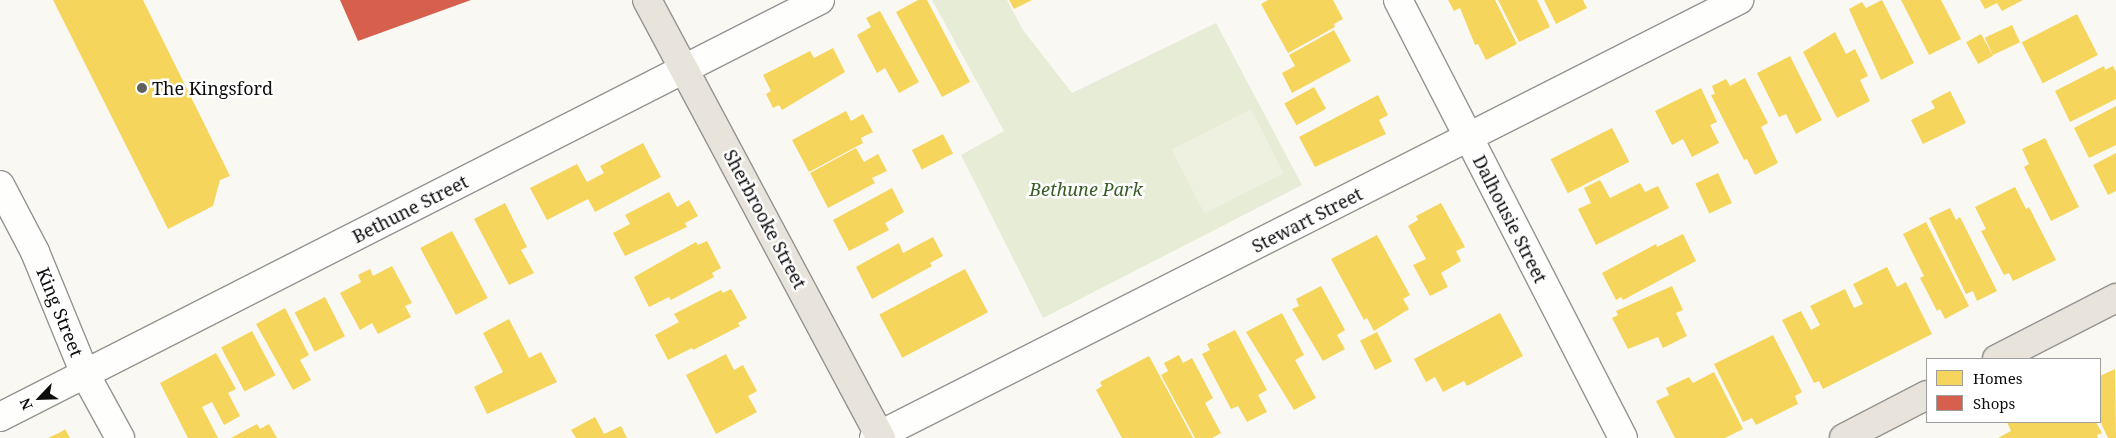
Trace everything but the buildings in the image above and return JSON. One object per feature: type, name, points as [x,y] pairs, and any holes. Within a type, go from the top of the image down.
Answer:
[{"type":"main road","name":"Sherbrooke Street","points":[[647,0],[878,437]]},
{"type":"main road","points":[[1999,358],[2116,298]]},
{"type":"main road","points":[[1844,438],[1926,396]]},
{"type":"street","name":"Bethune Street","points":[[0,417],[820,0]]},
{"type":"street","name":"Dalhousie Street","points":[[1398,0],[1623,438]]},
{"type":"street","name":"Stewart Street","points":[[878,437],[1469,139],[1739,0]]},
{"type":"street","name":"King Street","points":[[0,186],[35,252],[85,374],[120,438]]},
{"type":"green space","name":"Bethune Park","points":[[932,0],[1007,0],[1023,30],[1072,93],[1216,23],[1302,185],[1043,318],[961,155],[1004,131]]},
{"type":"green space","points":[[1251,109],[1284,173],[1204,214],[1172,149]]},
{"type":"place","name":"The Kingsford","points":[[142,88]]}]
